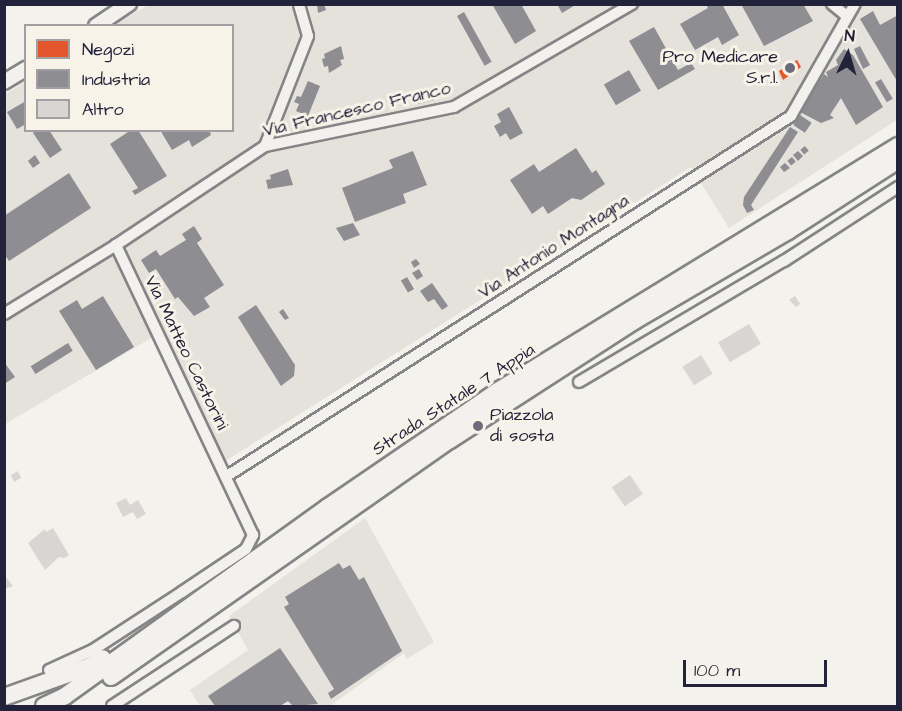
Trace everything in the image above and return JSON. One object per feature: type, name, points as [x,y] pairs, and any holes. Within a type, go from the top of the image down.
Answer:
[{"type":"highway","name":"Strada Statale 7 Appia","points":[[44,706],[65,696],[218,586],[498,391],[897,146]]},
{"type":"highway","name":"Strada Statale 7 Appia","points":[[69,706],[450,440],[634,321],[788,231],[897,160]]},
{"type":"highway","points":[[4,696],[88,667],[218,586]]},
{"type":"street","points":[[99,24],[129,4]]},
{"type":"street","points":[[265,146],[308,36],[299,4]]},
{"type":"street","name":"Via Francesco Franco","points":[[4,314],[116,245],[265,146],[454,107],[632,4]]},
{"type":"street","points":[[832,4],[847,16]]},
{"type":"street","name":"Via Antonio Montagna","points":[[227,476],[791,116],[855,4]]},
{"type":"street","points":[[4,82],[24,70]]},
{"type":"street","points":[[579,382],[784,261],[897,187]]},
{"type":"street","name":"Via Matteo Castorini","points":[[49,670],[93,650],[246,549],[253,535],[116,245]]},
{"type":"street","points":[[112,706],[234,626]]},
{"type":"shaded area","points":[[148,5],[897,5],[897,120],[729,228],[691,167],[224,462],[160,333],[5,424],[4,95],[24,83],[24,132],[234,132],[234,24],[116,24]]},
{"type":"shaded area","points":[[365,518],[434,642],[407,659],[404,653],[330,706],[200,706],[190,690],[248,650],[229,616]]},
{"type":"building: Negozi","points":[[797,60],[801,67],[783,80],[779,71]]},
{"type":"building: Industria","points":[[317,4],[324,4],[326,10],[318,13]]},
{"type":"building: Industria","points":[[492,4],[521,4],[536,31],[515,44]]},
{"type":"building: Industria","points":[[557,4],[577,4],[562,13]]},
{"type":"building: Industria","points":[[706,4],[722,4],[739,35],[722,45],[718,37],[695,50],[680,24],[708,8]]},
{"type":"building: Industria","points":[[741,4],[803,4],[813,21],[764,46]]},
{"type":"building: Industria","points":[[873,11],[880,25],[898,15],[898,83],[860,19]]},
{"type":"building: Industria","points":[[464,12],[492,62],[485,66],[457,16]]},
{"type":"building: Industria","points":[[654,27],[678,70],[691,63],[695,69],[658,90],[629,41]]},
{"type":"building: Industria","points":[[341,46],[344,59],[340,60],[342,65],[329,73],[328,66],[324,67],[322,59],[325,58],[324,54]]},
{"type":"building: Industria","points":[[860,46],[870,65],[863,69],[854,49]]},
{"type":"building: Industria","points":[[844,49],[853,55],[883,107],[856,125],[841,98],[830,115],[834,118],[821,123],[800,112],[824,74],[828,77],[826,72],[838,65],[836,60]]},
{"type":"building: Industria","points":[[629,70],[641,91],[616,105],[604,84]]},
{"type":"building: Industria","points":[[881,79],[893,99],[887,102],[875,83]]},
{"type":"building: Industria","points":[[308,81],[320,86],[308,116],[296,111],[299,104],[294,102],[297,96],[301,97]]},
{"type":"building: Industria","points":[[434,96],[435,100],[418,104],[417,99]]},
{"type":"building: Industria","points":[[24,102],[24,125],[17,129],[7,112]]},
{"type":"building: Industria","points":[[509,107],[523,133],[510,140],[506,133],[500,137],[494,126],[501,122],[497,114]]},
{"type":"building: Industria","points":[[800,115],[812,123],[805,133],[793,125]]},
{"type":"building: Industria","points":[[790,127],[798,132],[751,205],[754,210],[747,213],[743,205],[744,197]]},
{"type":"building: Industria","points":[[50,132],[62,150],[50,158],[33,133]]},
{"type":"building: Industria","points":[[128,132],[139,132],[167,176],[135,195],[132,191],[138,188],[110,144]]},
{"type":"building: Industria","points":[[161,132],[210,132],[211,135],[192,147],[189,140],[172,150]]},
{"type":"building: Industria","points":[[805,146],[809,151],[804,154],[800,150]]},
{"type":"building: Industria","points":[[576,148],[592,173],[596,170],[605,184],[581,200],[572,198],[548,214],[543,206],[532,214],[510,180],[534,164],[539,172]]},
{"type":"building: Industria","points":[[413,151],[427,185],[403,194],[406,203],[355,222],[342,188],[393,168],[389,160]]},
{"type":"building: Industria","points":[[798,151],[803,156],[798,161],[793,155]]},
{"type":"building: Industria","points":[[35,155],[40,163],[33,168],[28,161]]},
{"type":"building: Industria","points":[[792,157],[796,162],[791,165],[787,161]]},
{"type":"building: Industria","points":[[785,163],[790,168],[784,172],[780,167]]},
{"type":"building: Industria","points":[[288,169],[293,185],[268,189],[266,180],[271,179],[270,175]]},
{"type":"building: Industria","points":[[69,173],[91,208],[9,261],[4,254],[4,216]]},
{"type":"building: Industria","points":[[353,223],[360,235],[344,241],[336,228]]},
{"type":"building: Industria","points":[[194,226],[202,239],[197,243],[224,285],[204,298],[210,307],[194,316],[178,297],[175,299],[156,269],[149,273],[141,260],[156,250],[160,256],[186,240],[182,234]]},
{"type":"building: Industria","points":[[416,259],[420,264],[414,268],[411,262]]},
{"type":"building: Industria","points":[[419,269],[423,276],[417,280],[412,273]]},
{"type":"building: Industria","points":[[407,277],[414,289],[408,293],[401,280]]},
{"type":"building: Industria","points":[[432,283],[448,306],[442,310],[434,299],[428,302],[420,291]]},
{"type":"building: Industria","points":[[103,296],[134,347],[96,370],[59,311],[77,300],[82,309]]},
{"type":"building: Industria","points":[[256,305],[295,365],[294,376],[281,386],[238,317]]},
{"type":"building: Industria","points":[[283,309],[289,318],[285,320],[279,312]]},
{"type":"building: Industria","points":[[68,343],[73,351],[35,374],[31,366]]},
{"type":"building: Industria","points":[[4,362],[15,377],[4,384]]},
{"type":"building: Industria","points":[[339,563],[343,569],[350,565],[359,580],[364,577],[402,651],[331,699],[328,693],[334,689],[284,607],[289,604],[285,597]]},
{"type":"building: Industria","points":[[280,648],[318,704],[293,706],[288,701],[280,706],[215,706],[208,696]]},
{"type":"building: Altro","points":[[795,296],[800,304],[796,307],[789,300]]},
{"type":"building: Altro","points":[[749,324],[761,344],[730,362],[718,343]]},
{"type":"building: Altro","points":[[701,355],[713,374],[694,385],[682,367]]},
{"type":"building: Altro","points":[[18,471],[21,478],[14,482],[11,475]]},
{"type":"building: Altro","points":[[630,475],[643,494],[625,506],[612,487]]},
{"type":"building: Altro","points":[[126,498],[130,505],[138,500],[146,514],[137,519],[133,512],[123,517],[116,503]]},
{"type":"building: Altro","points":[[53,528],[69,555],[64,558],[59,557],[45,570],[28,543],[45,529],[46,532]]},
{"type":"building: Altro","points":[[4,575],[13,586],[4,589]]},
{"type":"place","name":"Pro Medicare S.r.l.","points":[[790,68]]},
{"type":"place","name":"Piazzola di sosta","points":[[478,426]]}]
